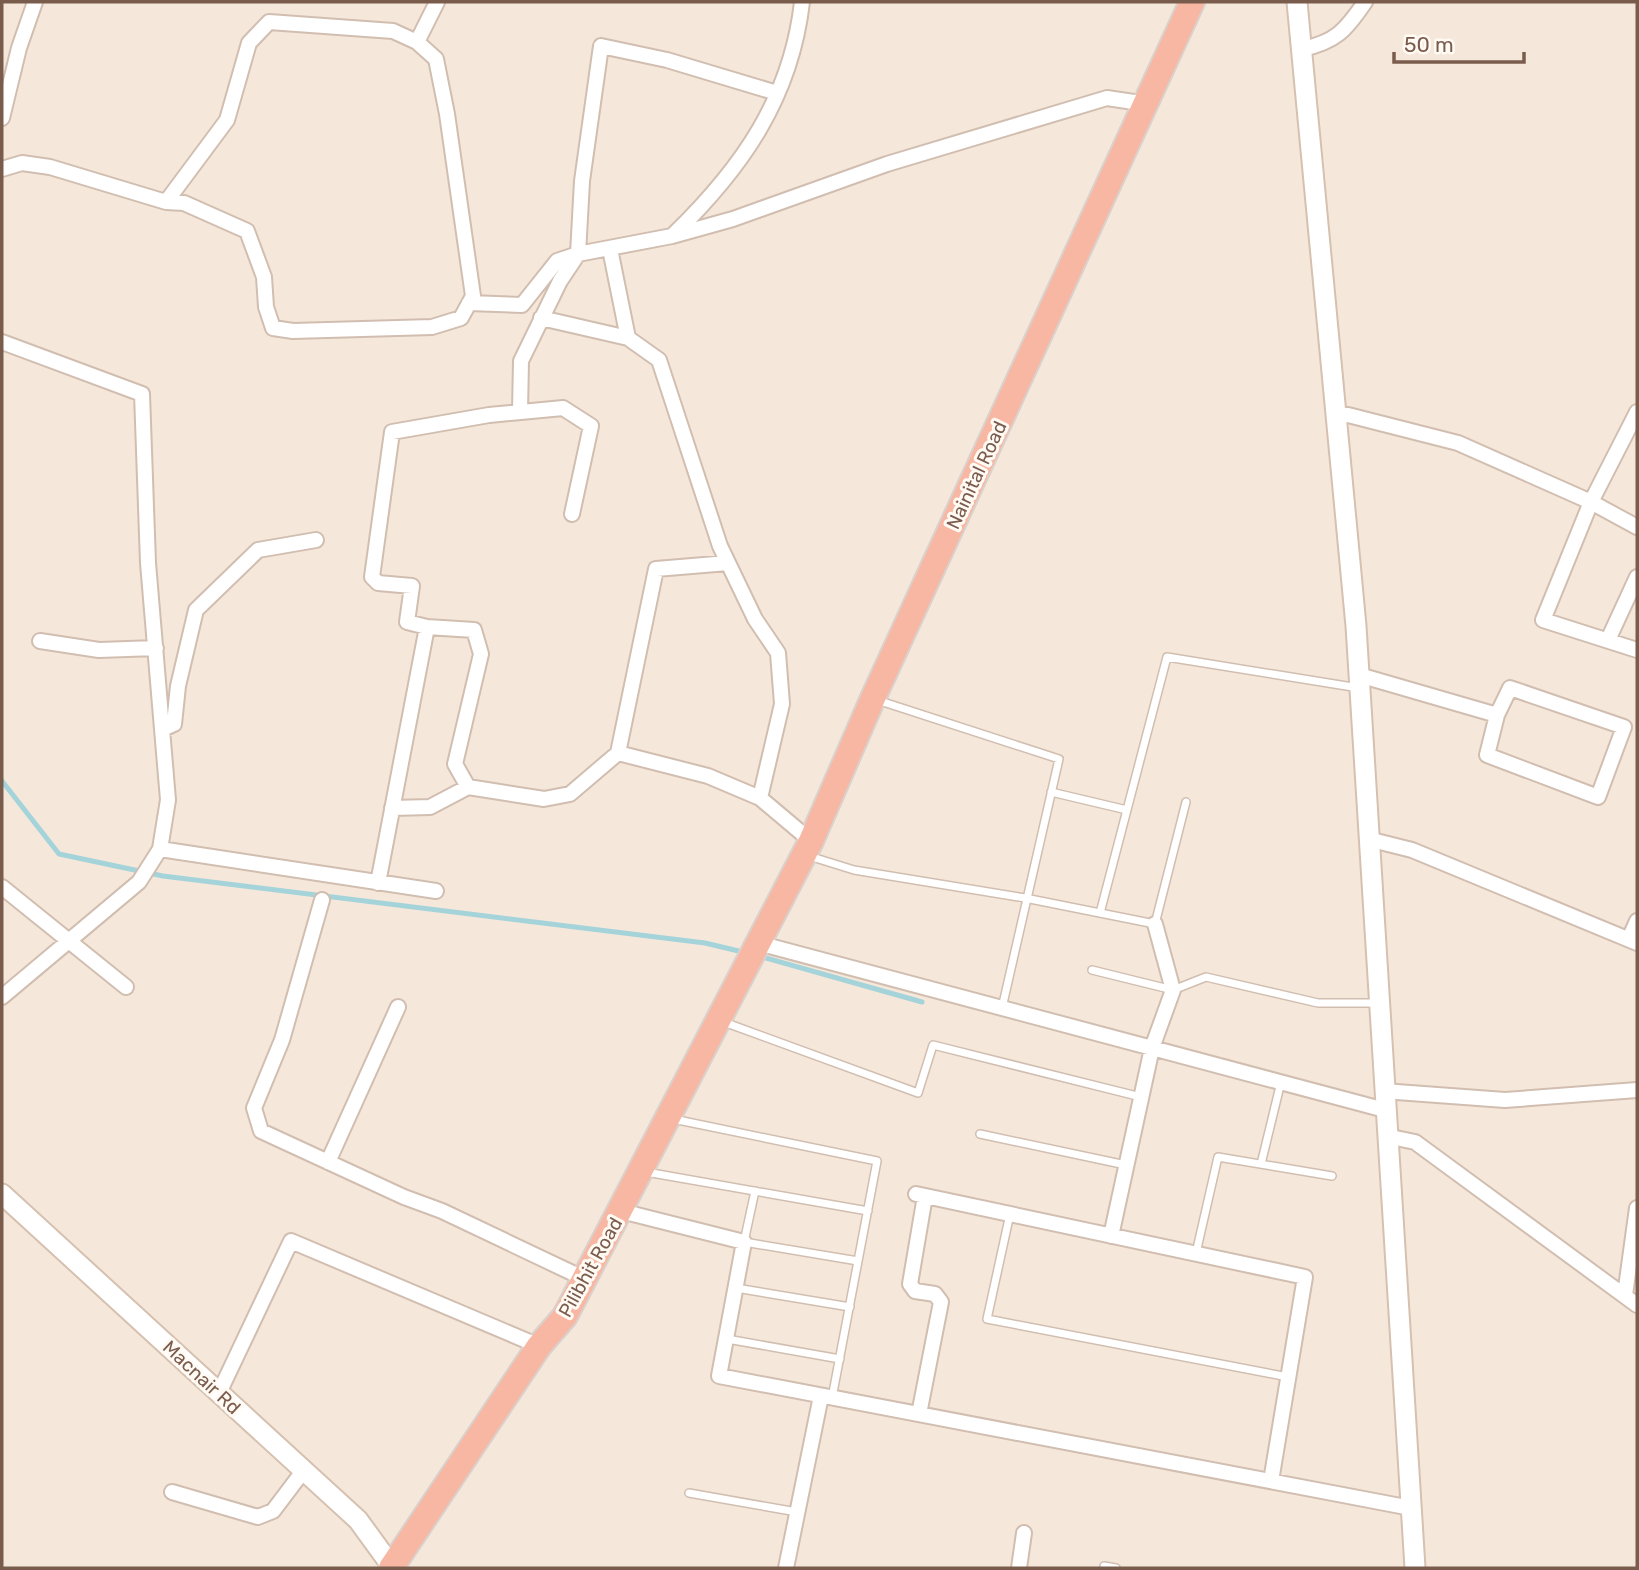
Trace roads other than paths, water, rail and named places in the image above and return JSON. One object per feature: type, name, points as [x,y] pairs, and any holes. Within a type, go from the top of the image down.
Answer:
[{"type":"highway","name":"Nainital Road","points":[[755,951],[807,848],[1192,2]]},
{"type":"highway","name":"Pilibhit Road","points":[[392,1568],[539,1346],[565,1316],[755,951]]},
{"type":"main road","points":[[1297,2],[1359,682],[1415,1568]]},
{"type":"main road","name":"Macnair Rd","points":[[2,1194],[358,1520],[392,1568]]},
{"type":"street","points":[[2,118],[19,48],[35,2]]},
{"type":"street","points":[[416,42],[437,2]]},
{"type":"street","points":[[672,236],[711,199],[745,157],[788,71],[798,34],[802,2]]},
{"type":"street","points":[[1301,48],[1324,44],[1347,28],[1365,2]]},
{"type":"street","points":[[2,169],[22,163],[50,167],[166,202],[184,203],[247,231],[264,277],[266,307],[273,328],[293,331],[432,327],[461,318],[473,296],[447,114],[436,59],[416,42],[393,31],[268,22],[249,43],[228,120],[166,202]]},
{"type":"street","points":[[520,411],[520,361],[578,254],[582,181],[601,46],[667,60],[776,93]]},
{"type":"street","points":[[469,303],[522,305],[557,261],[591,249],[610,249],[672,236],[733,219],[887,164],[1107,98],[1147,104]]},
{"type":"street","points":[[610,249],[628,338]]},
{"type":"street","points":[[541,318],[628,338],[659,360],[728,563],[755,619],[778,653],[782,704],[760,798]]},
{"type":"street","points":[[2,342],[142,394],[148,563],[168,800],[160,849],[153,864],[139,882],[2,997]]},
{"type":"street","points":[[468,787],[455,764],[481,654],[474,630],[428,627],[407,622],[412,586],[378,583],[372,577],[392,432],[520,411],[563,408],[591,426],[572,514]]},
{"type":"street","points":[[1637,412],[1591,502],[1543,620],[1637,650]]},
{"type":"street","points":[[1336,416],[1348,415],[1458,443],[1591,502],[1637,527]]},
{"type":"street","points":[[163,729],[174,724],[177,686],[196,610],[258,550],[316,540]]},
{"type":"street","points":[[392,808],[430,807],[468,787],[544,799],[570,794],[618,752],[656,569],[728,563]]},
{"type":"street","points":[[1608,640],[1637,577]]},
{"type":"street","points":[[378,883],[428,627]]},
{"type":"street","points":[[40,641],[99,650],[156,648]]},
{"type":"street","points":[[1359,682],[1497,715]]},
{"type":"street","points":[[1510,688],[1625,727],[1598,797],[1487,755],[1497,715],[1510,688]]},
{"type":"street","points":[[618,752],[708,776],[760,798],[807,848]]},
{"type":"street","points":[[1368,839],[1412,850],[1633,941],[1637,922]]},
{"type":"street","points":[[160,849],[436,891]]},
{"type":"street","points":[[2,887],[126,988]]},
{"type":"street","points":[[322,900],[282,1040],[254,1108],[261,1131],[328,1163],[442,1211],[585,1279]]},
{"type":"street","points":[[1111,1236],[1153,1048],[1173,990],[1155,924]]},
{"type":"street","points":[[755,951],[1002,1008],[1281,1082],[1384,1100],[1506,1100],[1637,1090]]},
{"type":"street","points":[[328,1163],[398,1007]]},
{"type":"street","points":[[1386,1136],[1415,1142],[1637,1305]]},
{"type":"street","points":[[919,1414],[941,1302],[935,1294],[915,1291],[910,1284],[920,1195],[1305,1277],[1271,1481]]},
{"type":"street","points":[[1625,1296],[1637,1208]]},
{"type":"street","points":[[621,1211],[744,1242],[719,1376],[1411,1508]]},
{"type":"street","points":[[219,1393],[291,1241],[365,1269],[539,1346]]},
{"type":"street","points":[[786,1568],[797,1512],[827,1397]]},
{"type":"street","points":[[172,1492],[258,1517],[273,1511],[304,1470]]},
{"type":"street","points":[[1019,1568],[1024,1533]]},
{"type":"lane","points":[[1100,913],[1167,657],[1359,682]]},
{"type":"lane","points":[[873,698],[1059,760],[1025,898],[1002,1008]]},
{"type":"lane","points":[[1051,792],[1127,810]]},
{"type":"lane","points":[[807,848],[854,870],[1025,898],[1155,924],[1186,802]]},
{"type":"lane","points":[[1093,970],[1173,990],[1206,977],[1318,1003],[1378,1003]]},
{"type":"lane","points":[[719,1020],[918,1093],[933,1045],[1141,1097]]},
{"type":"lane","points":[[1261,1164],[1281,1082]]},
{"type":"lane","points":[[669,1118],[877,1161],[839,1359],[827,1397]]},
{"type":"lane","points":[[980,1134],[1126,1165]]},
{"type":"lane","points":[[1196,1254],[1218,1157],[1332,1176]]},
{"type":"lane","points":[[642,1171],[868,1211]]},
{"type":"lane","points":[[755,1191],[744,1242],[858,1261]]},
{"type":"lane","points":[[1010,1214],[986,1319],[1288,1377]]},
{"type":"lane","points":[[736,1288],[850,1307]]},
{"type":"lane","points":[[726,1339],[839,1359]]},
{"type":"lane","points":[[689,1493],[797,1512]]},
{"type":"lane","points":[[1104,1566],[1116,1568]]},
{"type":"waterway","points":[[2,781],[59,854],[163,876],[705,943],[747,953]]},
{"type":"waterway","points":[[759,956],[922,1002]]}]
